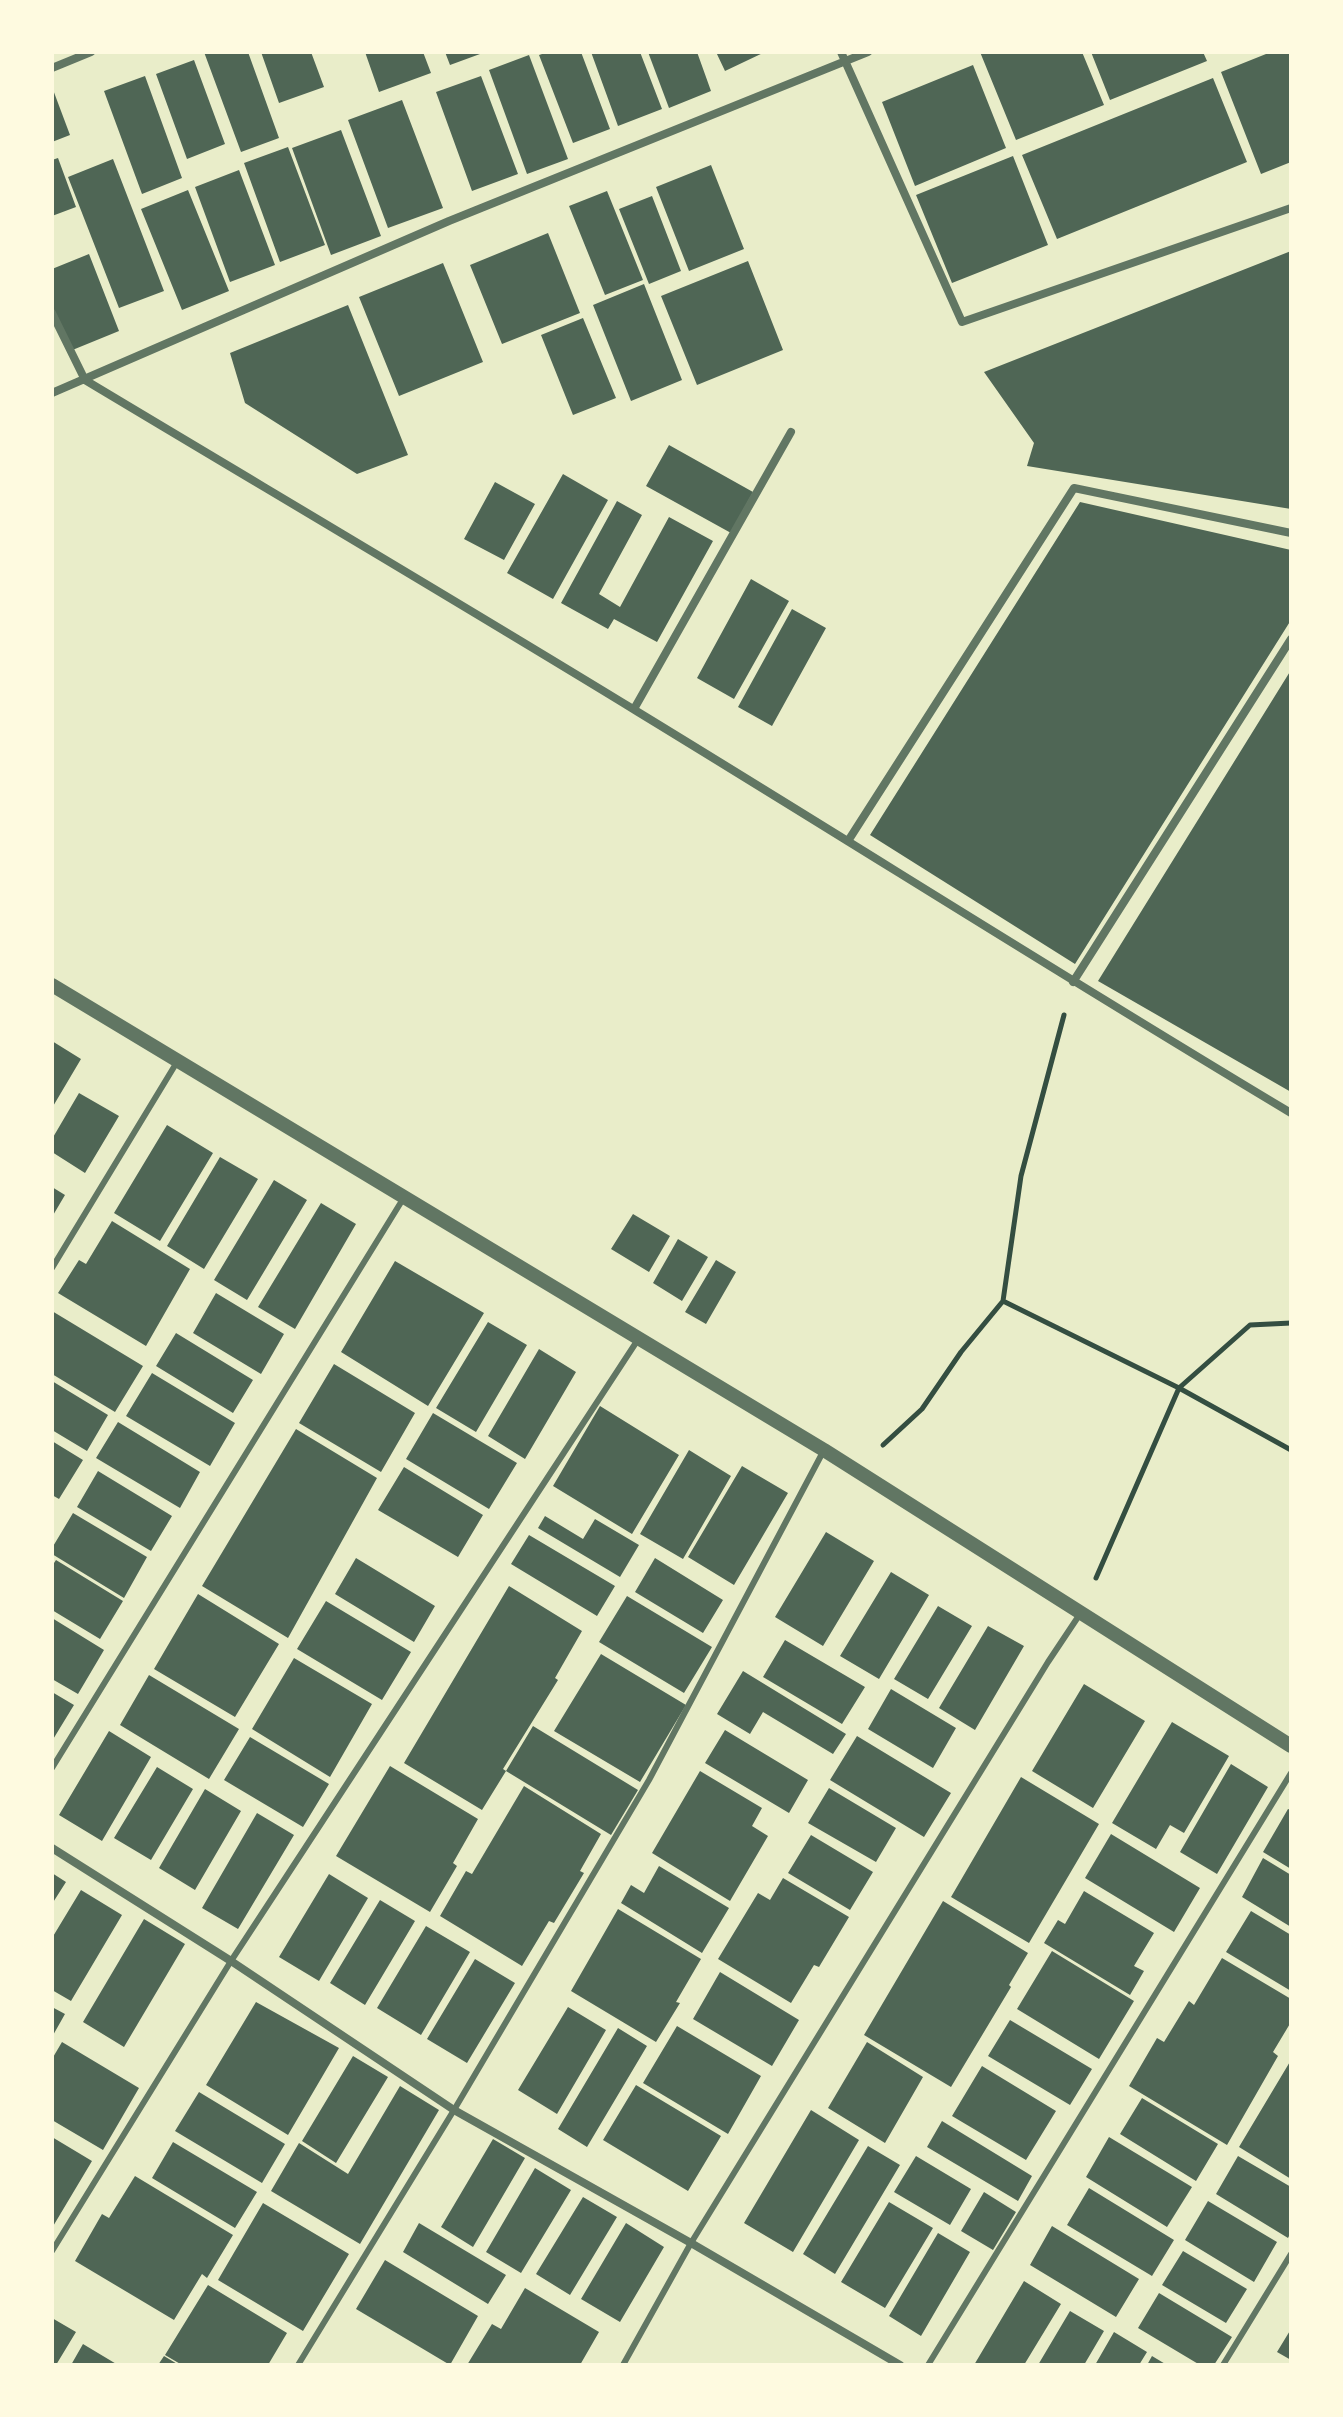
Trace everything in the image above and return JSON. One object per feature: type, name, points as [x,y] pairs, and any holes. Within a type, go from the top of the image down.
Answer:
[{"type":"street","points":[[52,68],[91,52]]},
{"type":"street","points":[[841,52],[962,322],[1291,208]]},
{"type":"street","points":[[52,393],[449,221],[868,52]]},
{"type":"street","points":[[52,313],[85,380],[634,709],[1073,982],[1291,1113]]},
{"type":"street","points":[[634,709],[791,432]]},
{"type":"street","points":[[848,841],[1074,488],[1291,533]]},
{"type":"street","points":[[1073,982],[1291,639]]},
{"type":"street","points":[[52,985],[824,1450],[1291,1746]]},
{"type":"street","points":[[52,1848],[231,1961],[454,2110],[900,2365]]},
{"type":"lane","points":[[52,1268],[177,1062]]},
{"type":"lane","points":[[52,1768],[404,1197]]},
{"type":"lane","points":[[52,2251],[231,1961],[639,1338]]},
{"type":"lane","points":[[298,2365],[454,2110],[649,1780],[824,1450]]},
{"type":"lane","points":[[623,2365],[691,2243],[1080,1614]]},
{"type":"lane","points":[[928,2365],[1291,1773]]},
{"type":"lane","points":[[1223,2365],[1291,2254]]},
{"type":"path","points":[[855,1470],[922,1409],[961,1352],[1003,1301],[1021,1176],[1073,982]]},
{"type":"path","points":[[1003,1301],[1179,1388],[1291,1450]]},
{"type":"path","points":[[1080,1614],[1179,1388],[1250,1325],[1291,1323]]},
{"type":"building","points":[[204,52],[248,52],[279,138],[241,152]]},
{"type":"building","points":[[261,52],[311,52],[324,87],[279,103]]},
{"type":"building","points":[[365,52],[423,52],[431,73],[379,92]]},
{"type":"building","points":[[445,52],[479,52],[480,54],[450,65]]},
{"type":"building","points":[[581,52],[610,129],[573,143],[539,55]]},
{"type":"building","points":[[591,52],[640,52],[662,109],[618,126]]},
{"type":"building","points":[[648,52],[697,52],[711,91],[669,108]]},
{"type":"building","points":[[716,52],[765,52],[725,71]]},
{"type":"building","points":[[980,52],[1082,52],[1104,105],[1016,140]]},
{"type":"building","points":[[1091,52],[1203,52],[1207,61],[1110,100]]},
{"type":"building","points":[[1271,52],[1291,52],[1291,162],[1261,174],[1221,72]]},
{"type":"building","points":[[529,55],[568,159],[527,174],[489,70]]},
{"type":"building","points":[[194,60],[225,144],[187,159],[156,74]]},
{"type":"building","points":[[973,65],[1006,148],[915,186],[882,102]]},
{"type":"building","points":[[145,76],[182,178],[142,194],[104,91]]},
{"type":"building","points":[[481,76],[518,174],[472,191],[436,92]]},
{"type":"building","points":[[1213,78],[1247,162],[1057,239],[1022,155]]},
{"type":"building","points":[[52,87],[70,135],[52,142]]},
{"type":"building","points":[[402,100],[443,208],[388,228],[348,120]]},
{"type":"building","points":[[341,130],[381,236],[331,255],[292,148]]},
{"type":"building","points":[[288,147],[325,245],[280,262],[244,163]]},
{"type":"building","points":[[1013,156],[1048,245],[952,283],[916,195]]},
{"type":"building","points":[[58,158],[76,207],[52,216],[52,160]]},
{"type":"building","points":[[113,159],[164,291],[119,308],[68,177]]},
{"type":"building","points":[[711,165],[744,249],[689,271],[656,187]]},
{"type":"building","points":[[239,170],[275,265],[230,282],[195,187]]},
{"type":"building","points":[[188,190],[229,291],[182,310],[141,209]]},
{"type":"building","points":[[607,191],[643,280],[605,295],[569,206]]},
{"type":"building","points":[[652,196],[681,271],[649,284],[619,209]]},
{"type":"building","points":[[548,233],[580,313],[502,344],[470,265]]},
{"type":"building","points":[[1291,251],[1291,509],[1027,466],[1034,443],[984,372]]},
{"type":"building","points":[[89,254],[119,331],[70,351],[52,305],[52,269]]},
{"type":"building","points":[[748,261],[783,350],[697,385],[661,296]]},
{"type":"building","points":[[443,263],[483,362],[399,396],[359,297]]},
{"type":"building","points":[[644,284],[682,380],[631,401],[593,305]]},
{"type":"building","points":[[348,305],[408,455],[357,474],[245,403],[230,353]]},
{"type":"building","points":[[583,318],[616,398],[573,415],[541,335]]},
{"type":"building","points":[[669,445],[753,492],[731,533],[646,486]]},
{"type":"building","points":[[563,474],[608,500],[553,599],[507,573]]},
{"type":"building","points":[[495,482],[535,504],[504,560],[464,539]]},
{"type":"building","points":[[617,501],[642,515],[599,594],[620,607],[669,517],[713,541],[657,642],[614,619],[608,629],[561,603]]},
{"type":"building","points":[[1080,502],[1291,550],[1291,620],[1075,964],[870,835]]},
{"type":"building","points":[[751,579],[789,601],[734,699],[697,678]]},
{"type":"building","points":[[792,609],[826,628],[772,726],[738,707]]},
{"type":"building","points":[[1291,670],[1291,1092],[1098,981]]},
{"type":"building","points":[[52,1041],[81,1059],[52,1108]]},
{"type":"building","points":[[79,1093],[119,1116],[85,1173],[52,1152],[52,1139]]},
{"type":"building","points":[[167,1125],[213,1153],[160,1241],[114,1213]]},
{"type":"building","points":[[220,1157],[258,1179],[204,1269],[167,1246]]},
{"type":"building","points":[[274,1180],[307,1200],[247,1300],[214,1280]]},
{"type":"building","points":[[52,1187],[65,1195],[52,1217]]},
{"type":"building","points":[[321,1203],[356,1224],[295,1329],[258,1307]]},
{"type":"building","points":[[633,1214],[670,1236],[649,1272],[611,1249]]},
{"type":"building","points":[[112,1221],[190,1269],[146,1346],[58,1293],[79,1260],[86,1264]]},
{"type":"building","points":[[678,1239],[708,1257],[682,1301],[653,1283]]},
{"type":"building","points":[[716,1260],[736,1272],[706,1324],[685,1312]]},
{"type":"building","points":[[395,1261],[484,1313],[428,1406],[341,1352]]},
{"type":"building","points":[[216,1293],[284,1334],[261,1374],[193,1333]]},
{"type":"building","points":[[52,1311],[143,1366],[115,1412],[52,1374]]},
{"type":"building","points":[[488,1322],[527,1345],[476,1432],[436,1408]]},
{"type":"building","points":[[176,1333],[253,1380],[233,1413],[156,1366]]},
{"type":"building","points":[[539,1349],[576,1372],[525,1459],[488,1436]]},
{"type":"building","points":[[334,1364],[415,1413],[381,1472],[299,1423]]},
{"type":"building","points":[[152,1373],[235,1423],[210,1466],[126,1416]]},
{"type":"building","points":[[52,1381],[108,1415],[87,1451],[52,1430]]},
{"type":"building","points":[[600,1406],[679,1455],[632,1534],[553,1486]]},
{"type":"building","points":[[433,1413],[517,1463],[489,1509],[406,1459]]},
{"type":"building","points":[[118,1422],[200,1472],[180,1508],[96,1458]]},
{"type":"building","points":[[296,1429],[377,1478],[288,1638],[202,1586]]},
{"type":"building","points":[[52,1441],[83,1460],[59,1499],[52,1495]]},
{"type":"building","points":[[689,1450],[731,1476],[683,1559],[640,1534]]},
{"type":"building","points":[[742,1466],[788,1493],[734,1585],[688,1557]]},
{"type":"building","points":[[404,1467],[483,1515],[458,1557],[378,1510]]},
{"type":"building","points":[[98,1471],[172,1516],[151,1551],[77,1507]]},
{"type":"building","points":[[73,1513],[147,1557],[124,1598],[52,1554],[52,1548]]},
{"type":"building","points":[[545,1516],[583,1539],[595,1519],[639,1545],[620,1577],[538,1528]]},
{"type":"building","points":[[826,1532],[874,1561],[823,1646],[775,1617]]},
{"type":"building","points":[[529,1535],[615,1586],[597,1616],[511,1564]]},
{"type":"building","points":[[356,1558],[435,1606],[414,1642],[335,1594]]},
{"type":"building","points":[[655,1558],[723,1600],[703,1633],[635,1592]]},
{"type":"building","points":[[56,1560],[123,1601],[100,1639],[52,1610],[52,1566]]},
{"type":"building","points":[[891,1572],[929,1595],[879,1679],[840,1656]]},
{"type":"building","points":[[509,1586],[582,1631],[555,1678],[558,1680],[503,1769],[506,1771],[482,1810],[404,1763]]},
{"type":"building","points":[[198,1594],[279,1644],[235,1717],[154,1669]]},
{"type":"building","points":[[627,1596],[712,1647],[684,1693],[599,1642]]},
{"type":"building","points":[[326,1601],[411,1652],[382,1700],[297,1649]]},
{"type":"building","points":[[938,1606],[972,1626],[928,1699],[894,1679]]},
{"type":"building","points":[[52,1618],[104,1650],[78,1694],[52,1679]]},
{"type":"building","points":[[988,1626],[1024,1646],[975,1730],[939,1708]]},
{"type":"building","points":[[785,1640],[865,1687],[842,1724],[763,1677]]},
{"type":"building","points":[[601,1654],[686,1705],[640,1782],[554,1731]]},
{"type":"building","points":[[294,1658],[372,1704],[330,1777],[252,1729]]},
{"type":"building","points":[[743,1671],[846,1734],[833,1754],[763,1712],[750,1734],[717,1714]]},
{"type":"building","points":[[149,1675],[239,1729],[209,1779],[120,1725]]},
{"type":"building","points":[[1084,1684],[1145,1721],[1093,1808],[1032,1771]]},
{"type":"building","points":[[891,1689],[956,1728],[933,1768],[868,1729]]},
{"type":"building","points":[[52,1692],[74,1705],[52,1741]]},
{"type":"building","points":[[1172,1722],[1229,1756],[1184,1833],[1170,1825],[1156,1849],[1112,1823]]},
{"type":"building","points":[[533,1726],[638,1790],[611,1835],[506,1771]]},
{"type":"building","points":[[725,1730],[808,1780],[789,1813],[705,1763]]},
{"type":"building","points":[[109,1731],[151,1757],[102,1841],[59,1815]]},
{"type":"building","points":[[857,1736],[951,1793],[924,1837],[830,1780]]},
{"type":"building","points":[[250,1737],[329,1784],[303,1827],[224,1780]]},
{"type":"building","points":[[1231,1764],[1268,1787],[1217,1874],[1180,1852]]},
{"type":"building","points":[[390,1766],[478,1819],[453,1863],[457,1866],[430,1912],[336,1856]]},
{"type":"building","points":[[157,1767],[193,1789],[151,1860],[114,1838]]},
{"type":"building","points":[[700,1771],[762,1808],[752,1826],[768,1836],[730,1901],[652,1853]]},
{"type":"building","points":[[1021,1777],[1099,1824],[1029,1943],[951,1897]]},
{"type":"building","points":[[524,1786],[601,1834],[580,1871],[584,1873],[554,1923],[549,1921],[522,1966],[440,1916],[466,1871],[472,1874]]},
{"type":"building","points":[[829,1788],[896,1828],[876,1862],[808,1823]]},
{"type":"building","points":[[205,1789],[241,1811],[195,1890],[159,1868]]},
{"type":"building","points":[[1288,1809],[1291,1810],[1291,1869],[1263,1852]]},
{"type":"building","points":[[257,1813],[294,1835],[238,1929],[202,1908]]},
{"type":"building","points":[[1111,1834],[1200,1888],[1174,1932],[1085,1878]]},
{"type":"building","points":[[811,1835],[873,1872],[850,1910],[788,1873]]},
{"type":"building","points":[[1263,1858],[1291,1875],[1291,1927],[1242,1897]]},
{"type":"building","points":[[659,1866],[729,1908],[702,1953],[621,1903],[631,1885],[644,1893]]},
{"type":"building","points":[[52,1873],[66,1882],[52,1904]]},
{"type":"building","points":[[329,1874],[368,1898],[319,1981],[279,1957]]},
{"type":"building","points":[[783,1878],[849,1917],[819,1967],[814,1965],[791,2003],[718,1959],[758,1893],[770,1900]]},
{"type":"building","points":[[81,1890],[122,1915],[71,2001],[52,1990],[52,1938]]},
{"type":"building","points":[[1084,1891],[1154,1933],[1134,1966],[1144,1971],[1130,1995],[1044,1943],[1058,1920],[1065,1924]]},
{"type":"building","points":[[380,1900],[415,1921],[365,2005],[330,1983]]},
{"type":"building","points":[[943,1901],[1028,1953],[951,2087],[864,2035]]},
{"type":"building","points":[[618,1909],[701,1959],[676,2002],[680,2003],[656,2042],[571,1991]]},
{"type":"building","points":[[1251,1911],[1291,1935],[1291,1991],[1226,1952]]},
{"type":"building","points":[[144,1919],[185,1944],[124,2047],[83,2022]]},
{"type":"building","points":[[426,1926],[470,1952],[421,2035],[377,2008]]},
{"type":"building","points":[[1052,1951],[1134,2001],[1099,2059],[1017,2009]]},
{"type":"building","points":[[1222,1958],[1291,1999],[1291,2022],[1273,2052],[1278,2056],[1227,2145],[1129,2086],[1157,2038],[1164,2042],[1189,2001],[1194,2005]]},
{"type":"building","points":[[475,1959],[515,1983],[467,2063],[427,2039]]},
{"type":"building","points":[[720,1972],[799,2020],[772,2066],[693,2019]]},
{"type":"building","points":[[256,2002],[339,2048],[288,2135],[206,2085]]},
{"type":"building","points":[[52,2007],[65,2014],[52,2037]]},
{"type":"building","points":[[568,2007],[606,2030],[557,2114],[518,2090]]},
{"type":"building","points":[[1010,2020],[1092,2069],[1070,2105],[988,2056]]},
{"type":"building","points":[[677,2026],[761,2076],[728,2134],[643,2083]]},
{"type":"building","points":[[618,2028],[647,2046],[587,2147],[558,2129]]},
{"type":"building","points":[[62,2042],[139,2088],[103,2150],[52,2120],[52,2059]]},
{"type":"building","points":[[867,2042],[923,2077],[885,2143],[828,2108]]},
{"type":"building","points":[[353,2056],[388,2077],[336,2163],[302,2141]]},
{"type":"building","points":[[1291,2060],[1291,2179],[1239,2147]]},
{"type":"building","points":[[982,2066],[1056,2111],[1026,2160],[952,2116]]},
{"type":"building","points":[[636,2085],[721,2136],[688,2191],[603,2140]]},
{"type":"building","points":[[400,2086],[439,2110],[360,2244],[271,2191],[299,2143],[348,2174]]},
{"type":"building","points":[[199,2092],[285,2144],[262,2183],[175,2131]]},
{"type":"building","points":[[1142,2098],[1218,2144],[1196,2181],[1120,2134]]},
{"type":"building","points":[[811,2110],[859,2140],[793,2252],[744,2223]]},
{"type":"building","points":[[942,2121],[1032,2176],[1018,2201],[927,2147]]},
{"type":"building","points":[[52,2137],[92,2161],[52,2228]]},
{"type":"building","points":[[1109,2137],[1192,2187],[1167,2227],[1086,2177]]},
{"type":"building","points":[[493,2139],[525,2158],[473,2247],[441,2227]]},
{"type":"building","points":[[173,2142],[257,2192],[235,2228],[152,2178]]},
{"type":"building","points":[[868,2146],[900,2165],[835,2274],[803,2254]]},
{"type":"building","points":[[916,2156],[971,2189],[950,2225],[894,2192]]},
{"type":"building","points":[[1238,2156],[1291,2187],[1291,2232],[1288,2238],[1216,2194]]},
{"type":"building","points":[[535,2168],[571,2190],[521,2273],[486,2252]]},
{"type":"building","points":[[135,2176],[233,2235],[207,2278],[202,2274],[174,2320],[75,2261],[102,2214],[109,2218]]},
{"type":"building","points":[[1089,2188],[1174,2240],[1152,2276],[1067,2225]]},
{"type":"building","points":[[984,2192],[1016,2212],[993,2250],[961,2231]]},
{"type":"building","points":[[583,2197],[617,2217],[570,2295],[536,2274]]},
{"type":"building","points":[[1208,2201],[1277,2242],[1254,2282],[1185,2240]]},
{"type":"building","points":[[889,2202],[933,2228],[885,2308],[841,2282]]},
{"type":"building","points":[[263,2203],[349,2254],[303,2331],[218,2280]]},
{"type":"building","points":[[419,2223],[506,2275],[488,2304],[403,2252]]},
{"type":"building","points":[[626,2223],[664,2247],[620,2322],[581,2299]]},
{"type":"building","points":[[1052,2226],[1139,2279],[1116,2317],[1030,2265]]},
{"type":"building","points":[[938,2233],[970,2252],[921,2336],[889,2316]]},
{"type":"building","points":[[1183,2251],[1247,2289],[1226,2323],[1162,2285]]},
{"type":"building","points":[[385,2260],[478,2316],[450,2365],[356,2309]]},
{"type":"building","points":[[1024,2281],[1061,2304],[1024,2365],[974,2365]]},
{"type":"building","points":[[208,2285],[287,2333],[268,2365],[182,2365],[165,2355]]},
{"type":"building","points":[[525,2288],[599,2332],[580,2365],[467,2365],[492,2324],[501,2329]]},
{"type":"building","points":[[1159,2293],[1232,2337],[1214,2365],[1200,2365],[1138,2328]]},
{"type":"building","points":[[1070,2311],[1104,2331],[1084,2365],[1038,2365]]},
{"type":"building","points":[[52,2318],[76,2332],[56,2365],[52,2365]]},
{"type":"building","points":[[1291,2329],[1291,2360],[1277,2352]]},
{"type":"building","points":[[1114,2332],[1147,2352],[1139,2365],[1095,2365]]},
{"type":"building","points":[[83,2344],[118,2365],[71,2365]]},
{"type":"building","points":[[164,2356],[179,2365],[158,2365]]},
{"type":"building","points":[[1152,2356],[1167,2365],[1147,2365]]}]
